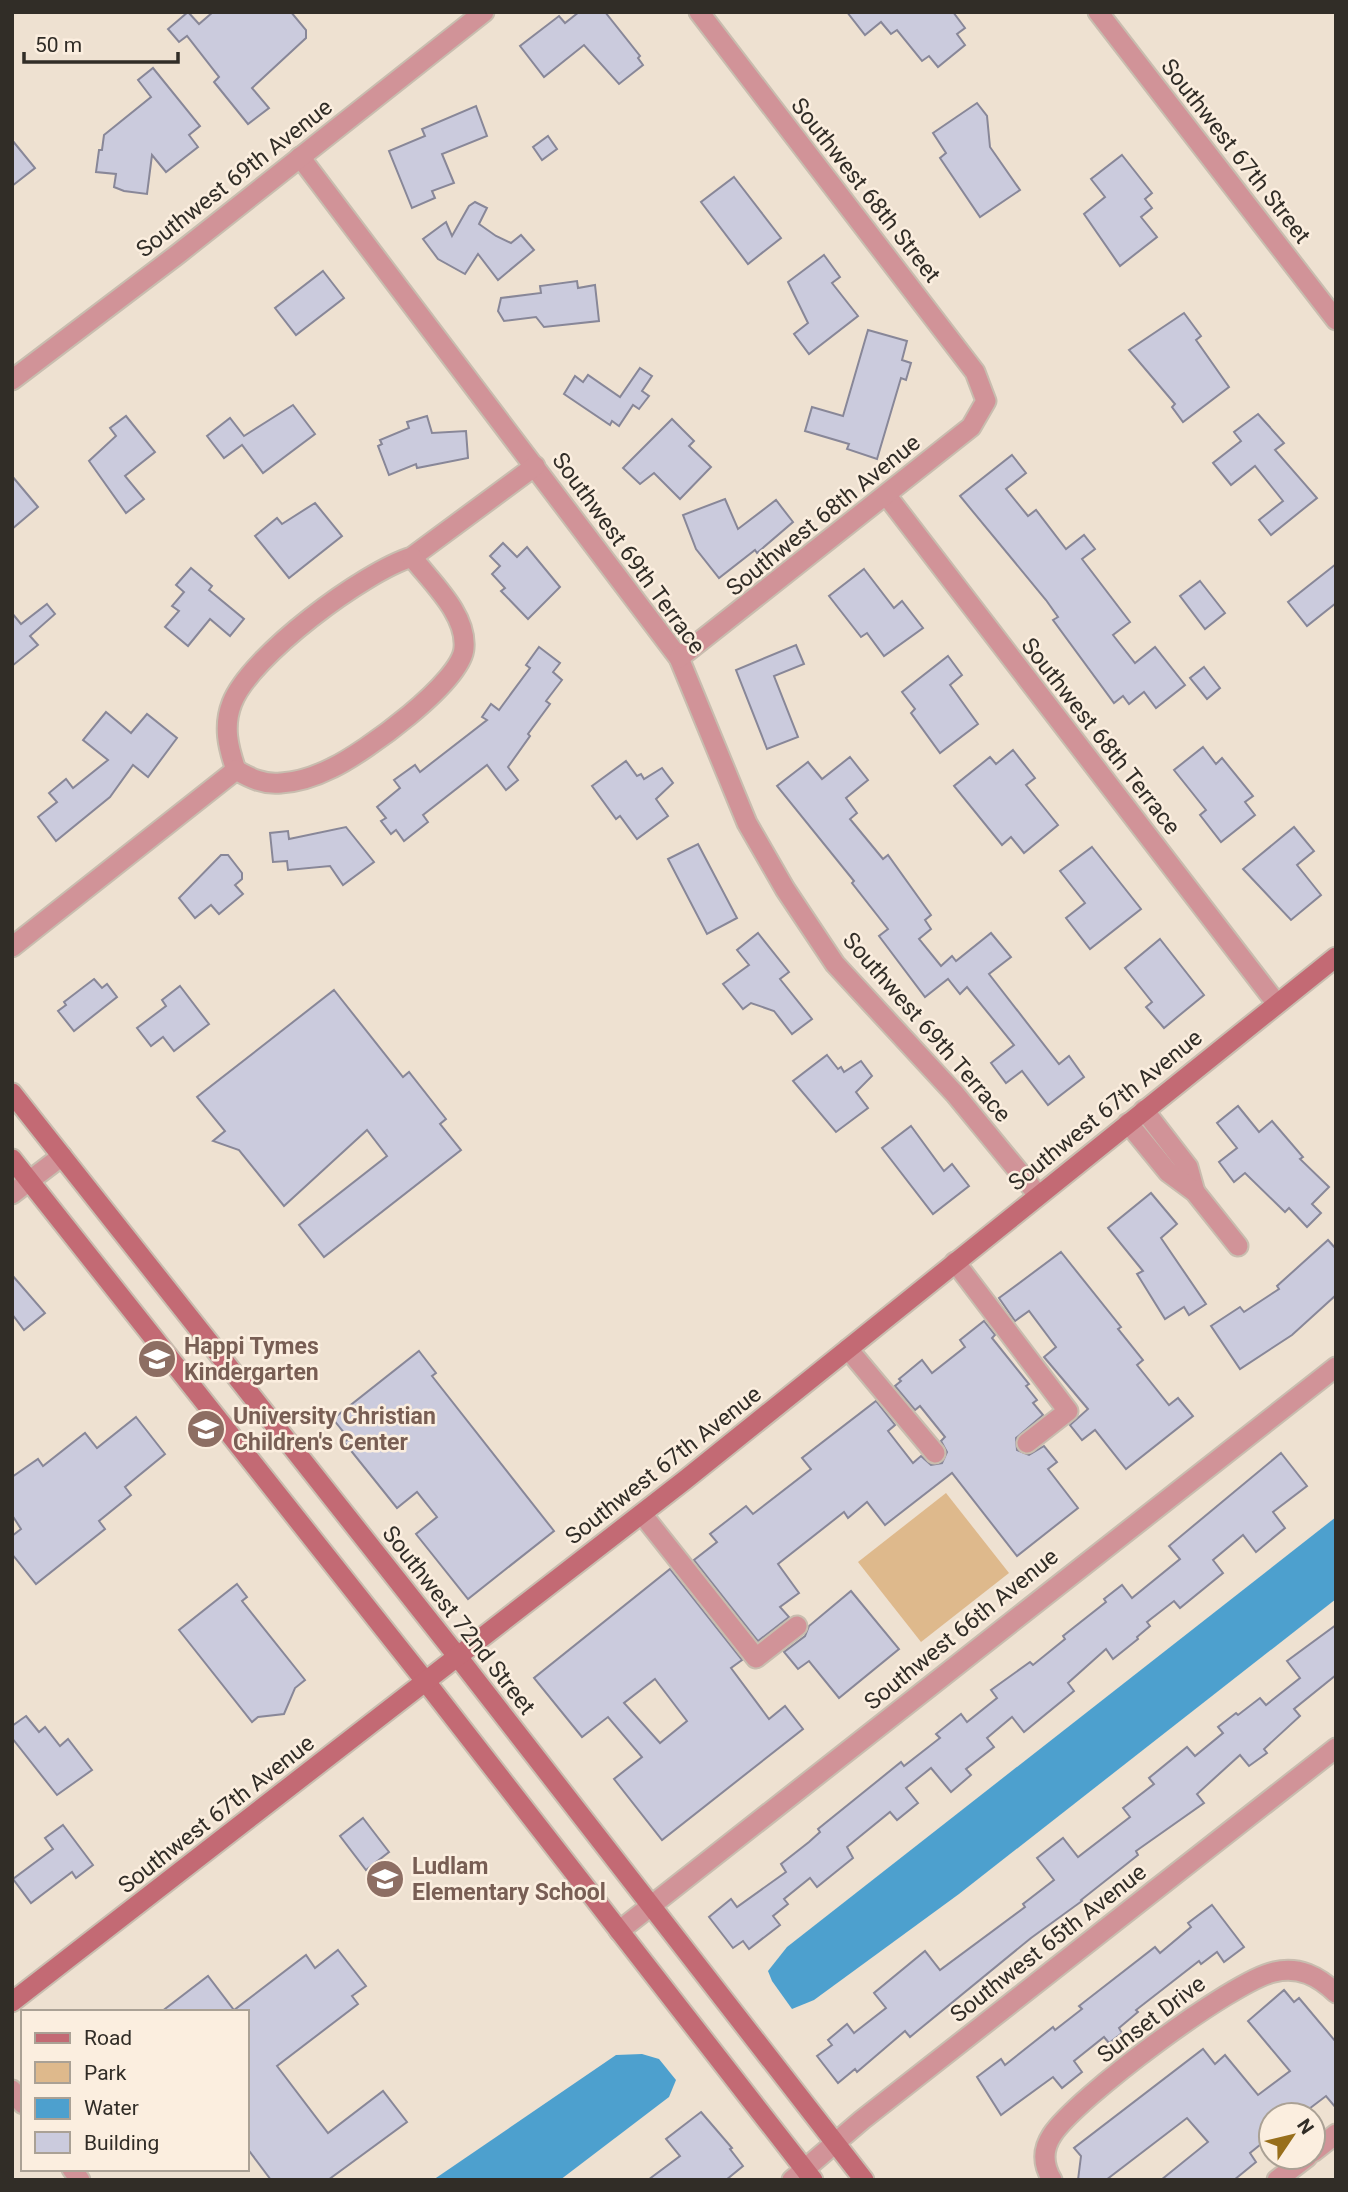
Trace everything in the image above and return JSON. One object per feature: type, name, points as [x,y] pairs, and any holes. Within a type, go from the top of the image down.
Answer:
[{"type":"main road","name":"Southwest 67th Avenue","points":[[12,2002],[642,1514],[1336,957]]},
{"type":"main road","name":"Southwest 72nd Street","points":[[12,1093],[458,1657],[650,1908],[864,2180]]},
{"type":"main road","points":[[12,1159],[426,1682],[619,1931],[803,2176]]},
{"type":"street","name":"Southwest 69th Avenue","points":[[12,380],[484,12]]},
{"type":"street","name":"Southwest 68th Street","points":[[699,12],[975,372],[986,401]]},
{"type":"street","name":"Southwest 67th Street","points":[[1098,12],[1336,320]]},
{"type":"street","name":"Southwest 69th Terrace","points":[[300,157],[679,658],[743,814],[804,918],[847,978],[955,1094],[1038,1195]]},
{"type":"street","name":"Southwest 68th Avenue","points":[[679,658],[971,427],[986,401]]},
{"type":"street","points":[[236,770],[226,737],[228,718],[240,687],[255,667],[359,582],[392,563],[412,557],[535,466]]},
{"type":"street","name":"Southwest 68th Terrace","points":[[887,496],[1277,1004]]},
{"type":"street","points":[[236,770],[270,784],[314,776],[359,753],[450,679],[464,649],[461,627],[444,598],[412,557]]},
{"type":"street","points":[[12,947],[236,770]]},
{"type":"street","points":[[1144,1110],[1184,1160],[1195,1192]]},
{"type":"street","points":[[1128,1123],[1168,1172],[1195,1192],[1238,1246]]},
{"type":"street","points":[[12,1194],[62,1156]]},
{"type":"street","points":[[955,1262],[1068,1411],[1027,1443]]},
{"type":"street","points":[[848,1349],[935,1453]]},
{"type":"street","name":"Southwest 66th Avenue","points":[[619,1931],[1173,1492],[1253,1434],[1336,1367]]},
{"type":"street","points":[[642,1514],[756,1658],[797,1626]]},
{"type":"street","name":"Southwest 65th Avenue","points":[[803,2176],[836,2143],[1336,1748]]},
{"type":"street","name":"Sunset Drive","points":[[1052,2180],[1044,2161],[1045,2151],[1052,2135],[1063,2123],[1102,2087],[1224,1994],[1258,1977],[1289,1970],[1306,1972],[1336,1993]]},
{"type":"green space","points":[[946,1493],[1009,1573],[921,1642],[858,1562]]},
{"type":"water","points":[[1336,1517],[1336,1599],[959,1894],[814,2000],[792,2009],[768,1971],[787,1947]]},
{"type":"water","points":[[642,2054],[659,2059],[676,2080],[669,2097],[560,2180],[433,2180],[616,2055]]},
{"type":"building","points":[[188,12],[199,24],[213,12],[291,12],[306,30],[306,38],[252,88],[269,108],[248,124],[214,82],[219,77],[187,36],[179,42],[168,29]]},
{"type":"building","points":[[579,12],[605,12],[640,56],[638,58],[643,65],[619,84],[584,45],[544,77],[520,46],[559,16],[565,23]]},
{"type":"building","points":[[847,12],[953,12],[965,28],[957,34],[965,45],[938,67],[929,56],[922,61],[897,30],[891,34],[881,22],[865,35]]},
{"type":"building","points":[[153,68],[200,126],[189,135],[198,147],[166,172],[152,155],[147,194],[124,191],[114,187],[116,174],[96,172],[99,150],[102,150],[104,135],[151,97],[138,80]]},
{"type":"building","points":[[977,103],[987,116],[990,147],[1020,190],[980,217],[940,158],[946,153],[933,133]]},
{"type":"building","points":[[476,106],[487,136],[442,154],[454,183],[432,191],[435,198],[412,208],[389,151],[425,136],[422,129]]},
{"type":"building","points":[[548,136],[557,149],[542,160],[533,147]]},
{"type":"building","points":[[12,140],[35,168],[12,186]]},
{"type":"building","points":[[1122,155],[1152,193],[1145,199],[1152,208],[1141,217],[1157,237],[1120,266],[1084,214],[1105,197],[1091,179]]},
{"type":"building","points":[[734,177],[781,238],[748,264],[701,202]]},
{"type":"building","points":[[475,202],[487,208],[479,224],[511,243],[521,235],[534,250],[498,280],[478,254],[465,274],[438,259],[423,239],[446,222],[452,236],[469,206]]},
{"type":"building","points":[[824,255],[840,277],[832,283],[858,316],[809,354],[794,334],[808,323],[788,282]]},
{"type":"building","points":[[323,271],[344,298],[296,335],[275,308]]},
{"type":"building","points":[[577,281],[578,288],[595,285],[599,321],[544,327],[536,317],[504,321],[498,311],[501,298],[541,293],[540,286]]},
{"type":"building","points":[[1184,313],[1201,336],[1196,340],[1229,387],[1183,422],[1172,407],[1175,404],[1129,350]]},
{"type":"building","points":[[868,330],[907,341],[902,360],[911,363],[906,380],[901,378],[877,459],[847,449],[849,444],[805,431],[812,407],[843,416]]},
{"type":"building","points":[[640,368],[652,376],[642,391],[649,396],[639,409],[633,405],[619,426],[612,421],[610,425],[564,394],[575,376],[583,382],[588,375],[620,397]]},
{"type":"building","points":[[293,405],[315,434],[263,473],[242,445],[224,458],[207,436],[230,418],[244,436]]},
{"type":"building","points":[[1258,414],[1284,443],[1275,450],[1317,498],[1271,535],[1259,520],[1283,501],[1255,466],[1231,485],[1213,463],[1241,441],[1234,432]]},
{"type":"building","points":[[126,416],[155,452],[125,476],[144,499],[126,513],[89,461],[116,436],[110,428]]},
{"type":"building","points":[[427,416],[432,433],[466,431],[468,458],[417,468],[416,464],[389,475],[378,446],[382,444],[380,440],[409,428],[407,422]]},
{"type":"building","points":[[672,419],[694,441],[689,446],[711,467],[680,499],[654,473],[640,484],[623,468]]},
{"type":"building","points":[[1012,455],[1026,473],[1006,489],[1028,516],[1036,510],[1066,549],[1084,535],[1095,549],[1082,559],[1130,622],[1113,635],[1135,663],[1155,647],[1185,685],[1156,708],[1144,692],[1129,704],[1123,696],[1114,703],[1053,620],[1058,617],[1046,600],[960,496]]},
{"type":"building","points":[[12,476],[38,507],[12,529]]},
{"type":"building","points":[[725,499],[738,529],[776,500],[793,522],[757,553],[755,550],[719,578],[696,549],[683,515]]},
{"type":"building","points":[[315,503],[342,536],[289,578],[255,536],[277,518],[282,524]]},
{"type":"building","points":[[503,543],[517,557],[527,547],[560,587],[528,619],[501,591],[505,588],[492,574],[500,566],[490,556]]},
{"type":"building","points":[[1336,564],[1336,603],[1307,626],[1288,602]]},
{"type":"building","points":[[191,568],[212,586],[209,590],[244,619],[230,636],[210,619],[188,646],[165,627],[179,611],[172,606],[184,592],[176,585]]},
{"type":"building","points":[[864,569],[894,608],[902,601],[923,628],[884,656],[867,633],[861,637],[829,596]]},
{"type":"building","points":[[1200,581],[1225,613],[1205,629],[1180,596]]},
{"type":"building","points":[[47,604],[55,614],[30,636],[38,645],[12,666],[12,613],[21,624]]},
{"type":"building","points":[[796,645],[804,664],[774,676],[798,737],[767,749],[736,670]]},
{"type":"building","points":[[539,647],[560,663],[553,672],[562,680],[546,701],[550,704],[508,767],[518,780],[506,790],[487,765],[423,815],[428,822],[404,841],[396,830],[391,834],[381,821],[386,818],[377,807],[400,788],[394,780],[415,765],[420,772],[487,720],[482,717],[491,704],[499,710],[530,668],[526,665]]},
{"type":"building","points":[[948,656],[962,675],[950,685],[978,724],[940,753],[911,713],[915,709],[902,692]]},
{"type":"building","points":[[1204,667],[1220,688],[1207,699],[1190,678]]},
{"type":"building","points":[[106,712],[131,733],[147,714],[177,738],[148,777],[133,765],[110,797],[56,841],[38,817],[57,802],[49,793],[66,779],[73,788],[108,760],[83,740]]},
{"type":"building","points":[[1203,747],[1216,764],[1222,758],[1253,796],[1245,802],[1255,815],[1221,842],[1200,815],[1206,810],[1174,770]]},
{"type":"building","points":[[1013,750],[1035,778],[1026,785],[1058,825],[1024,853],[1011,837],[1002,845],[954,786],[990,757],[996,764]]},
{"type":"building","points":[[850,757],[868,780],[846,798],[857,813],[850,819],[883,859],[888,855],[931,915],[925,920],[931,929],[919,939],[941,966],[952,956],[956,961],[991,933],[1011,957],[989,974],[1059,1064],[1069,1056],[1084,1077],[1048,1105],[1022,1071],[1006,1083],[991,1063],[1014,1045],[967,987],[960,994],[948,979],[925,997],[879,936],[888,929],[852,883],[854,881],[777,786],[808,762],[822,779]]},
{"type":"building","points":[[626,761],[637,776],[641,774],[644,779],[662,768],[673,783],[656,799],[668,816],[637,839],[620,816],[616,819],[592,786]]},
{"type":"building","points":[[346,827],[374,862],[343,885],[330,866],[288,870],[287,861],[273,862],[270,833],[288,831],[289,839]]},
{"type":"building","points":[[1294,827],[1314,851],[1297,865],[1321,895],[1291,920],[1243,869]]},
{"type":"building","points":[[698,844],[737,918],[707,934],[668,859]]},
{"type":"building","points":[[1092,847],[1141,909],[1090,949],[1066,918],[1085,903],[1060,871]]},
{"type":"building","points":[[221,855],[228,855],[242,873],[242,879],[235,885],[243,894],[219,914],[211,905],[195,918],[179,898]]},
{"type":"building","points":[[758,933],[789,972],[780,979],[812,1019],[792,1034],[774,1011],[751,1003],[743,1009],[723,984],[749,965],[737,950]]},
{"type":"building","points":[[1160,939],[1204,995],[1164,1028],[1146,1007],[1152,1002],[1125,968]]},
{"type":"building","points":[[94,979],[102,988],[107,984],[117,997],[74,1031],[58,1011],[66,1005],[64,1002]]},
{"type":"building","points":[[180,986],[209,1024],[174,1051],[163,1037],[151,1046],[137,1028],[166,1006],[162,1000]]},
{"type":"building","points":[[334,990],[403,1077],[409,1072],[446,1119],[440,1124],[461,1150],[324,1257],[299,1225],[387,1156],[367,1130],[284,1206],[239,1150],[213,1141],[225,1131],[197,1097]]},
{"type":"building","points":[[827,1055],[838,1069],[841,1067],[844,1072],[861,1061],[872,1076],[856,1092],[868,1108],[836,1132],[793,1081]]},
{"type":"building","points":[[1238,1106],[1259,1132],[1272,1121],[1303,1157],[1300,1159],[1329,1187],[1312,1204],[1321,1213],[1307,1227],[1289,1208],[1285,1212],[1245,1173],[1234,1182],[1219,1162],[1237,1148],[1217,1123]]},
{"type":"building","points":[[911,1126],[944,1171],[952,1164],[969,1186],[933,1214],[882,1148]]},
{"type":"building","points":[[1151,1193],[1177,1224],[1161,1238],[1206,1304],[1189,1315],[1184,1307],[1165,1319],[1137,1274],[1143,1271],[1108,1228]]},
{"type":"building","points":[[1328,1240],[1336,1249],[1336,1295],[1292,1335],[1240,1369],[1211,1326],[1240,1307],[1244,1312],[1279,1289],[1277,1286]]},
{"type":"building","points":[[1061,1252],[1121,1327],[1118,1329],[1143,1360],[1137,1365],[1169,1405],[1178,1398],[1193,1416],[1126,1469],[1095,1430],[1082,1440],[1070,1425],[1088,1409],[1044,1357],[1056,1347],[1029,1311],[1015,1321],[999,1298]]},
{"type":"building","points":[[12,1275],[45,1313],[24,1330],[12,1314]]},
{"type":"building","points":[[984,1321],[995,1335],[992,1338],[1029,1384],[1026,1386],[1037,1400],[1033,1403],[1043,1415],[1016,1438],[1017,1450],[1029,1455],[1044,1446],[1057,1462],[1048,1469],[1078,1508],[1017,1556],[952,1473],[885,1525],[867,1502],[848,1518],[844,1512],[778,1564],[799,1593],[780,1607],[789,1617],[758,1641],[694,1560],[717,1542],[710,1534],[746,1506],[753,1514],[811,1469],[802,1458],[876,1401],[895,1425],[888,1431],[913,1463],[921,1456],[931,1465],[942,1463],[947,1452],[941,1441],[945,1437],[920,1406],[915,1410],[895,1386],[901,1381],[899,1379],[922,1360],[932,1373],[965,1347],[960,1340]]},
{"type":"building","points":[[419,1351],[436,1373],[432,1376],[554,1531],[468,1599],[416,1534],[437,1517],[417,1492],[397,1508],[344,1442],[349,1439],[333,1419]]},
{"type":"building","points":[[136,1417],[165,1454],[125,1487],[131,1495],[99,1521],[105,1529],[36,1584],[12,1554],[12,1536],[21,1529],[12,1515],[12,1477],[38,1459],[43,1466],[85,1433],[97,1448]]},
{"type":"building","points":[[1281,1453],[1307,1486],[1273,1512],[1285,1528],[1256,1552],[1243,1535],[1213,1560],[1223,1573],[1180,1608],[1174,1601],[1147,1622],[1150,1626],[1113,1659],[1106,1649],[1068,1683],[1074,1691],[1024,1732],[1012,1717],[987,1738],[994,1747],[966,1769],[971,1775],[951,1792],[931,1768],[906,1788],[918,1803],[897,1820],[890,1812],[847,1847],[853,1858],[817,1887],[810,1878],[784,1899],[788,1904],[773,1916],[780,1925],[749,1949],[743,1941],[733,1948],[709,1917],[731,1899],[737,1907],[786,1872],[781,1864],[820,1832],[818,1829],[901,1762],[904,1766],[940,1738],[936,1734],[961,1714],[967,1722],[997,1698],[991,1690],[1030,1662],[1033,1665],[1122,1585],[1132,1598],[1180,1559],[1169,1546]]},
{"type":"building","points":[[670,1569],[742,1660],[731,1668],[769,1719],[785,1706],[803,1729],[662,1840],[614,1779],[642,1757],[608,1717],[582,1737],[534,1678]],"holes":[[[655,1679],[687,1721],[660,1743],[624,1703]]]},
{"type":"building","points":[[237,1584],[247,1597],[242,1601],[305,1680],[295,1688],[284,1714],[258,1717],[252,1722],[179,1630]]},
{"type":"building","points":[[851,1591],[899,1649],[839,1698],[809,1661],[798,1669],[784,1652],[805,1636],[809,1626]]},
{"type":"building","points":[[1336,1625],[1336,1675],[1294,1709],[1300,1716],[1264,1749],[1267,1753],[1249,1766],[1240,1755],[1197,1794],[1204,1803],[1136,1851],[1138,1855],[910,2037],[905,2031],[857,2072],[855,2069],[838,2083],[817,2056],[832,2045],[828,2040],[847,2024],[854,2033],[886,2008],[874,1993],[925,1951],[940,1970],[1025,1907],[1023,1904],[1054,1880],[1037,1858],[1063,1838],[1078,1857],[1130,1817],[1123,1808],[1154,1784],[1149,1778],[1187,1747],[1195,1756],[1223,1733],[1218,1727],[1236,1713],[1238,1715],[1260,1698],[1266,1705],[1300,1678],[1287,1661]]},
{"type":"building","points":[[26,1716],[39,1732],[45,1727],[60,1746],[68,1739],[92,1770],[57,1795],[12,1738],[12,1726]]},
{"type":"building","points":[[363,1818],[389,1852],[366,1870],[340,1836]]},
{"type":"building","points":[[63,1825],[93,1865],[76,1878],[72,1872],[31,1903],[13,1879],[53,1849],[45,1838]]},
{"type":"building","points":[[1212,1905],[1244,1947],[1224,1962],[1217,1952],[1201,1964],[1199,1961],[1136,2010],[1138,2012],[1119,2028],[1122,2033],[1109,2043],[1104,2037],[1074,2061],[1082,2072],[1062,2088],[1053,2077],[1001,2115],[977,2077],[1001,2059],[1005,2065],[1053,2027],[1055,2030],[1082,2009],[1079,2006],[1155,1947],[1160,1953],[1191,1927],[1188,1923]]},
{"type":"building","points":[[338,1950],[366,1986],[352,1996],[358,2004],[277,2066],[328,2133],[383,2091],[407,2122],[328,2180],[271,2180],[248,2149],[248,2010],[234,2010],[306,1955],[315,1968]]},
{"type":"building","points":[[208,1976],[234,2010],[164,2010]]},
{"type":"building","points":[[1284,1990],[1294,2002],[1299,1998],[1336,2042],[1336,2108],[1326,2096],[1319,2101],[1257,2101],[1257,2147],[1250,2153],[1256,2162],[1234,2180],[1161,2180],[1208,2142],[1187,2118],[1106,2180],[1078,2180],[1081,2156],[1074,2148],[1203,2049],[1215,2064],[1225,2055],[1258,2095],[1290,2071],[1248,2021]]},
{"type":"building","points":[[701,2112],[732,2148],[730,2149],[743,2166],[726,2180],[648,2180],[680,2156],[666,2139]]},
{"type":"place","name":"Happi Tymes Kindergarten","points":[[157,1359]]},
{"type":"place","name":"University Christian Children's Center","points":[[206,1429]]},
{"type":"place","name":"Ludlam Elementary School","points":[[385,1879]]}]
